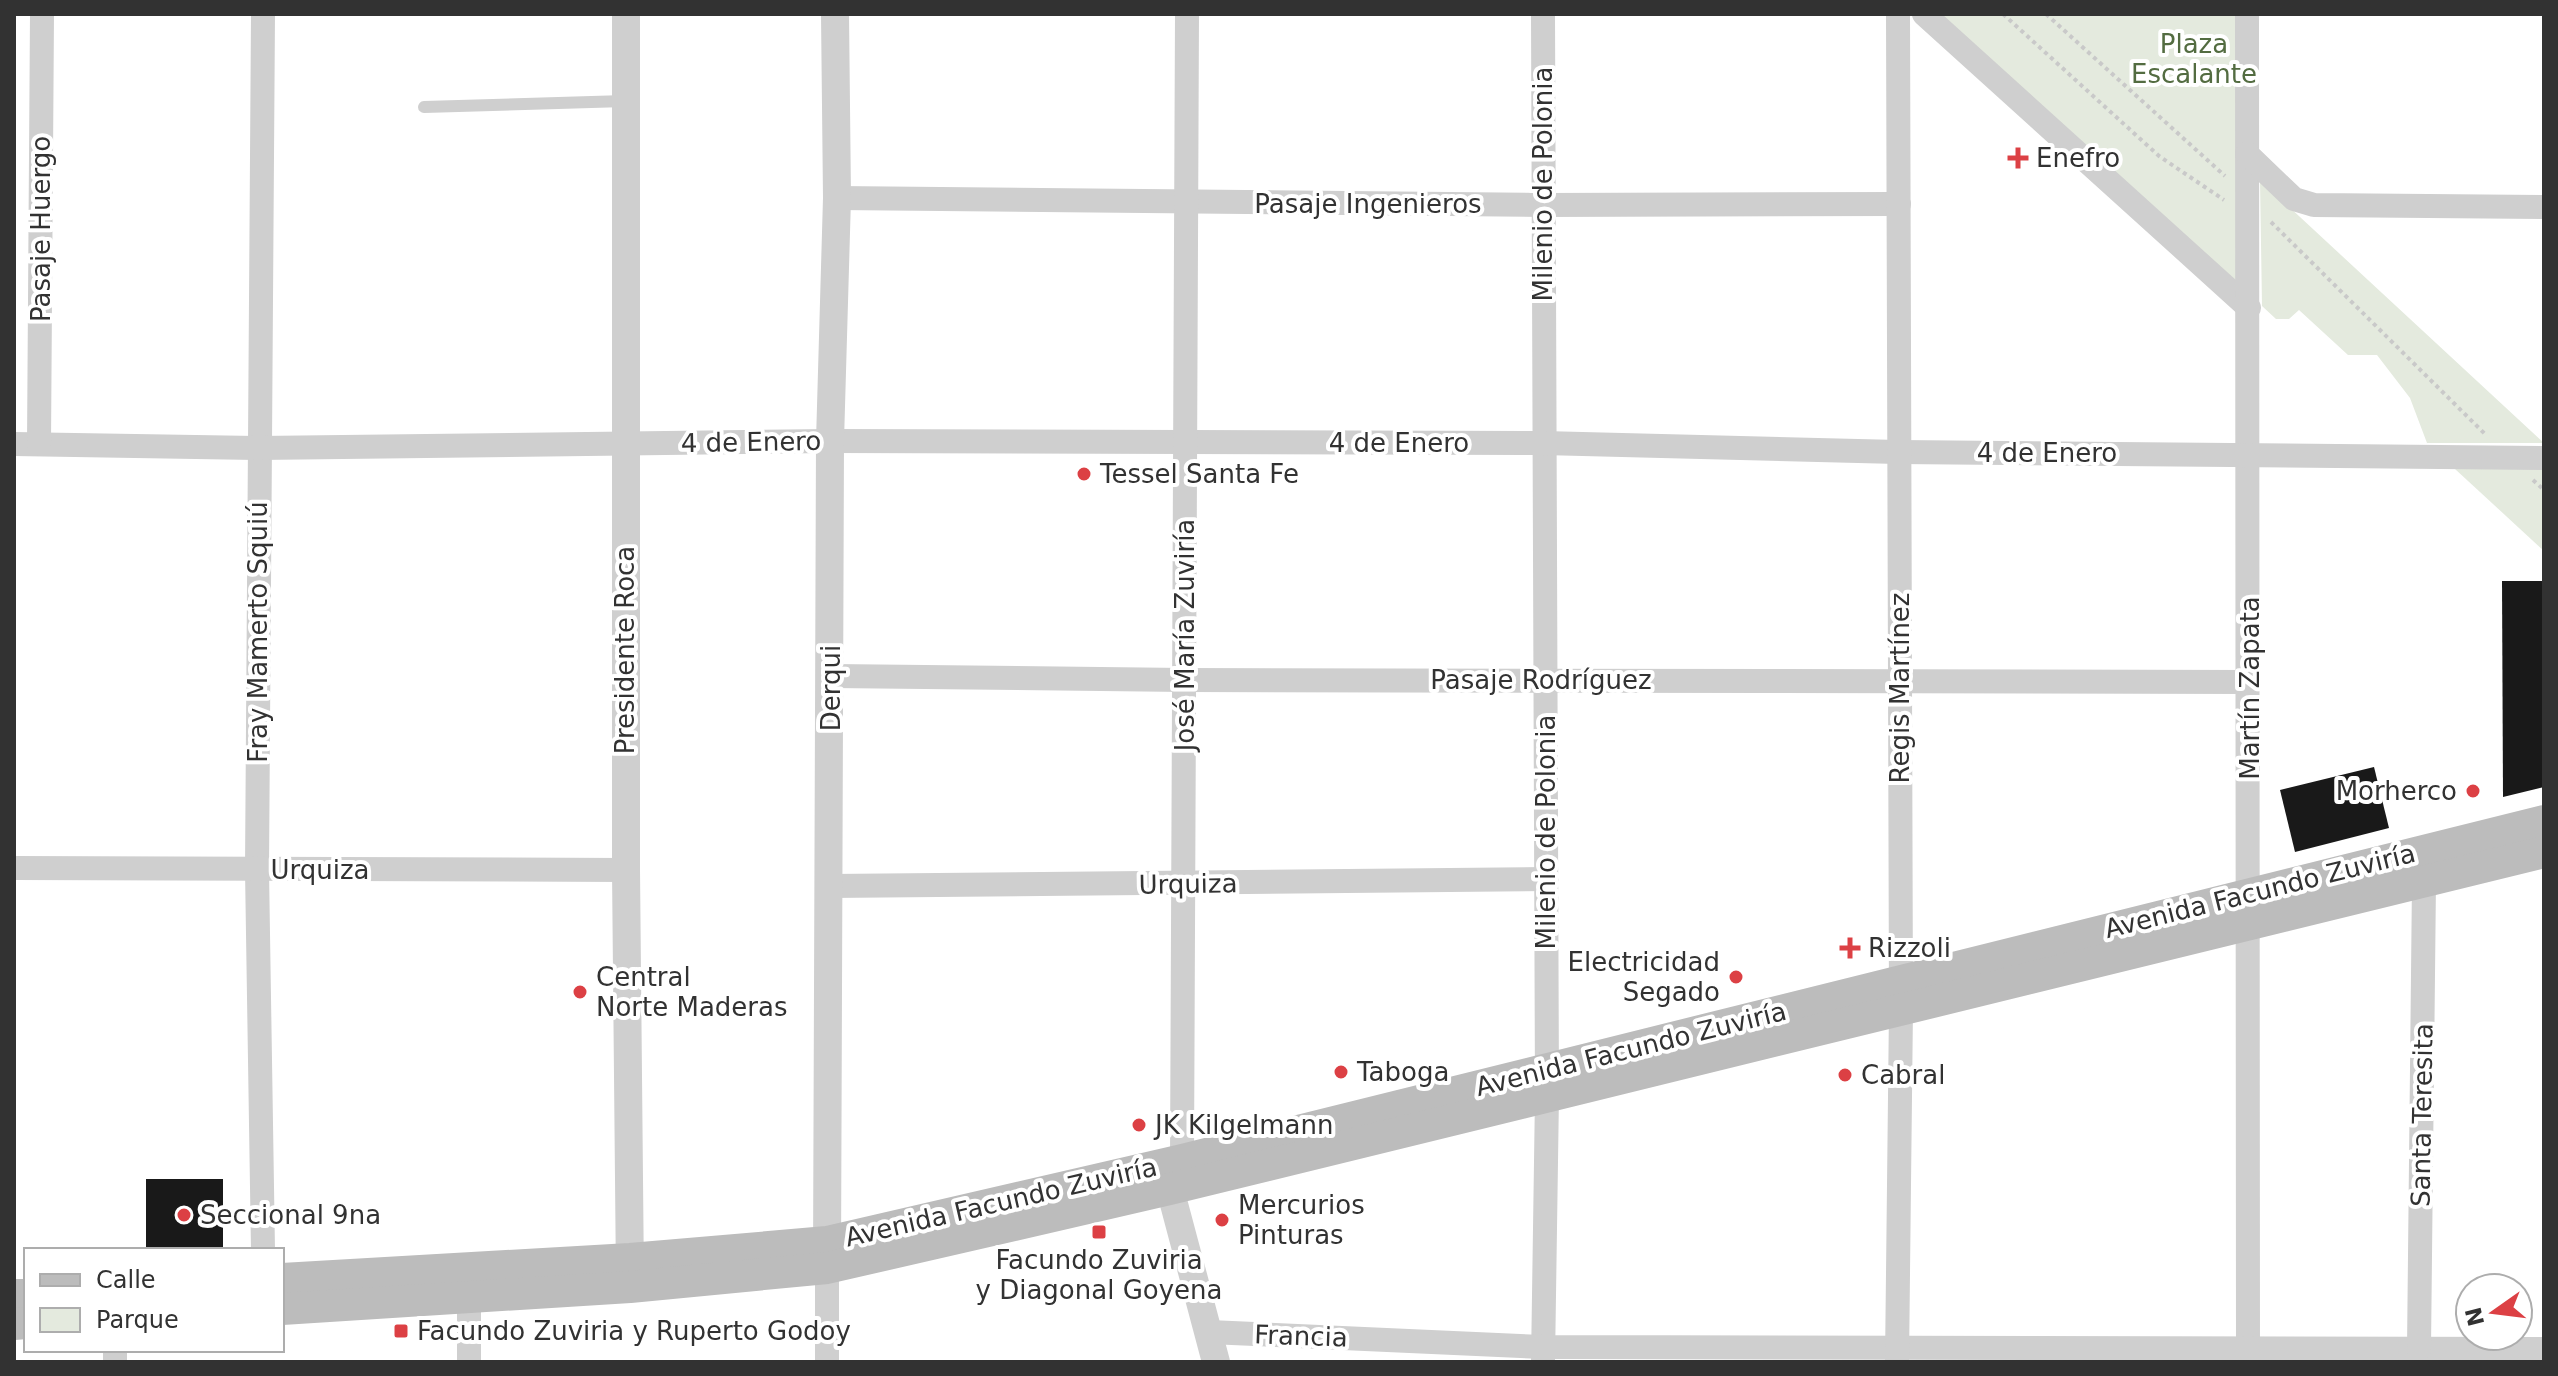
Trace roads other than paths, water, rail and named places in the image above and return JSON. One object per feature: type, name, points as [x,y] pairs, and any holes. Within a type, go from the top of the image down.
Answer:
[{"type":"main road","name":"Avenida Facundo Zuviría","points":[[1900,996],[2249,893],[2544,821]]},
{"type":"main road","name":"Avenida Facundo Zuviría","points":[[284,1309],[469,1298],[630,1273],[827,1255],[1176,1175],[1900,996],[2249,925],[2544,852]]},
{"type":"main road","name":"Avenida Facundo Zuviría","points":[[284,1279],[630,1273]]},
{"type":"street","name":"Pasaje Huergo","points":[[39,444],[42,14]]},
{"type":"street","name":"Fray Mamerto Squiú","points":[[263,14],[257,870],[263,1248]]},
{"type":"street","name":"Presidente Roca","points":[[626,14],[624,444],[630,1273]]},
{"type":"street","name":"Derqui","points":[[827,1362],[832,676],[830,441],[837,198],[835,14]]},
{"type":"street","name":"José María Zuviría","points":[[1176,1175],[1185,680],[1187,14]]},
{"type":"street","name":"Milenio de Polonia","points":[[1543,14],[1547,879],[1543,1354]]},
{"type":"street","name":"Regis Martínez","points":[[1897,1354],[1900,996],[1898,14]]},
{"type":"street","points":[[1924,14],[2249,308]]},
{"type":"street","name":"Martín Zapata","points":[[2247,14],[2237,159],[2249,308],[2248,1356]]},
{"type":"street","points":[[2237,159],[2294,199],[2314,205],[2544,207]]},
{"type":"street","name":"Pasaje Ingenieros","points":[[837,198],[1186,203],[1899,204]]},
{"type":"street","name":"4 de Enero","points":[[14,444],[259,448],[830,441],[1543,443],[1898,452],[2544,458]]},
{"type":"street","name":"Pasaje Rodríguez","points":[[832,676],[1185,680],[2251,682]]},
{"type":"street","name":"Urquiza","points":[[14,868],[626,870]]},
{"type":"street","name":"Urquiza","points":[[830,886],[1183,885],[1547,879]]},
{"type":"street","name":"Santa Teresita","points":[[2419,1349],[2424,881]]},
{"type":"street","points":[[1176,1175],[1216,1362]]},
{"type":"street","points":[[469,1298],[469,1362]]},
{"type":"street","name":"Francia","points":[[1209,1332],[1543,1354],[2248,1356],[2419,1349],[2544,1349]]},
{"type":"lane","points":[[424,107],[625,101]]},
{"type":"place","name":"Enefro","points":[[2018,158]]},
{"type":"place","name":"Tessel Santa Fe","points":[[1084,474]]},
{"type":"place","name":"Morherco","points":[[2473,791]]},
{"type":"place","name":"Rizzoli","points":[[1850,948]]},
{"type":"place","name":"Electricidad Segado","points":[[1736,977]]},
{"type":"place","name":"Central Norte Maderas","points":[[580,992]]},
{"type":"place","name":"Taboga","points":[[1341,1072]]},
{"type":"place","name":"Cabral","points":[[1845,1075]]},
{"type":"place","name":"JK Kilgelmann","points":[[1139,1125]]},
{"type":"place","name":"Seccional 9na","points":[[184,1215]]},
{"type":"place","name":"Mercurios Pinturas","points":[[1222,1220]]},
{"type":"place","name":"Facundo Zuviria y Diagonal Goyena","points":[[1099,1232]]},
{"type":"place","name":"Facundo Zuviria y Ruperto Godoy","points":[[401,1331]]},
{"type":"park label","name":"Plaza Escalante","points":[[2194,59]]}]
